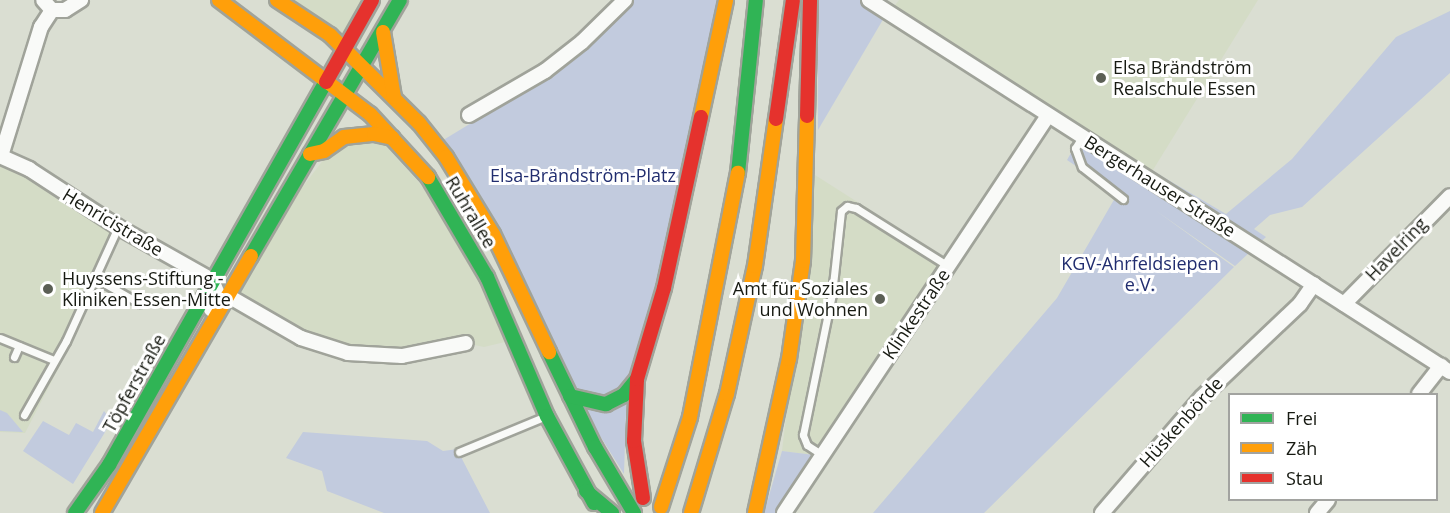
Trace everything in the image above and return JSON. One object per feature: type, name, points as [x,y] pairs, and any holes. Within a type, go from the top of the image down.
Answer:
[{"type":"main road","name":"Ruhrallee","points":[[219,0],[343,93],[393,138],[435,185],[470,243],[547,416],[600,513]]},
{"type":"main road","name":"Ruhrallee","points":[[277,0],[344,48],[394,97],[419,123],[472,197],[570,396],[634,513]]},
{"type":"main road","name":"Töpferstraße","points":[[75,513],[109,465],[372,0]]},
{"type":"main road","points":[[102,513],[193,362],[343,93],[383,32],[400,0]]},
{"type":"main road","points":[[646,513],[634,441],[637,379],[664,288],[726,0]]},
{"type":"main road","points":[[661,507],[690,417],[721,279],[735,202],[756,0]]},
{"type":"main road","points":[[691,513],[727,394],[755,266],[793,0]]},
{"type":"main road","points":[[755,513],[789,359],[803,261],[810,0]]},
{"type":"main road","points":[[383,32],[394,97]]},
{"type":"main road","points":[[310,154],[324,152],[344,137],[374,134],[393,138]]},
{"type":"main road","points":[[570,396],[606,404],[624,395],[637,379]]},
{"type":"main road","points":[[586,491],[594,513]]},
{"type":"main road","points":[[586,491],[612,513]]},
{"type":"street","points":[[0,157],[48,5],[65,10],[81,0]]},
{"type":"street","points":[[470,115],[545,70],[582,42],[625,0]]},
{"type":"street","name":"Bergerhauser Straße","points":[[869,0],[1446,369]]},
{"type":"street","name":"Klinkestraße","points":[[784,513],[825,456],[1048,116]]},
{"type":"street","name":"Henricistraße","points":[[0,157],[28,169],[118,227],[212,280]]},
{"type":"street","name":"Havelring","points":[[1344,304],[1450,196]]},
{"type":"street","points":[[193,362],[204,323],[217,298],[212,280]]},
{"type":"street","name":"Hüskenbörde","points":[[1102,513],[1202,397],[1300,304],[1314,284]]},
{"type":"street","points":[[230,297],[301,338],[348,352],[402,356],[466,343]]},
{"type":"street","points":[[1420,393],[1446,369]]},
{"type":"street","points":[[1317,513],[1327,501]]},
{"type":"lane","points":[[1082,137],[1075,148],[1082,167],[1123,199]]},
{"type":"lane","points":[[825,456],[807,445],[803,435],[832,294],[841,211],[847,206],[856,208],[948,266]]},
{"type":"lane","points":[[24,415],[95,278],[118,227]]},
{"type":"lane","points":[[95,278],[139,303]]},
{"type":"lane","points":[[0,338],[54,360]]},
{"type":"lane","points":[[14,357],[19,346]]},
{"type":"lane","points":[[459,452],[547,416]]},
{"type":"shaded area","points":[[278,0],[370,0],[344,47]]},
{"type":"shaded area","name":"Elsa Brändström Realschule Essen","points":[[899,0],[1258,0],[1148,178],[892,9]]},
{"type":"shaded area","points":[[346,142],[384,144],[431,196],[474,272],[505,342],[484,347],[465,343],[429,352],[324,346],[231,297],[264,238],[327,155]]},
{"type":"shaded area","name":"Huyssens-Stiftung - Kliniken Essen-Mitte","points":[[0,157],[122,231],[74,338],[25,433],[0,432]]},
{"type":"shaded area","points":[[815,175],[950,261],[822,456],[782,451]]},
{"type":"green space","name":"Elsa-Brändström-Platz","points":[[632,0],[724,0],[659,300],[627,380],[624,474],[568,385],[440,142],[567,65]]},
{"type":"green space","points":[[818,0],[872,0],[888,11],[818,130]]},
{"type":"green space","name":"KGV-Ahrfeldsiepen e.V.","points":[[1450,11],[1450,73],[1302,207],[1270,215],[1254,229],[1266,237],[1235,266],[1155,210],[1234,267],[984,513],[873,513],[1057,298],[1115,198],[1113,191],[1067,160],[1080,137],[1148,179],[1153,171],[1226,214],[1292,159],[1396,37]]},
{"type":"green space","points":[[0,410],[7,413],[23,432],[0,431]]},
{"type":"green space","points":[[104,411],[108,416],[115,416],[73,484],[23,451],[43,421],[69,435],[76,423],[93,432]]},
{"type":"green space","points":[[519,425],[521,431],[461,457],[490,513],[384,513],[327,491],[322,471],[286,458],[303,432],[427,441],[443,451],[458,449]]},
{"type":"green space","points":[[782,451],[822,456],[782,513],[764,513]]},
{"type":"traffic: fast","points":[[251,256],[400,0]]},
{"type":"traffic: fast","points":[[738,173],[756,0]]},
{"type":"traffic: fast","points":[[75,513],[109,465],[326,82]]},
{"type":"traffic: fast","points":[[428,177],[487,277],[547,416],[594,503]]},
{"type":"traffic: fast","points":[[549,352],[595,447],[634,513]]},
{"type":"traffic: fast","points":[[570,396],[606,404],[624,395],[637,379]]},
{"type":"traffic: fast","points":[[586,491],[612,513]]},
{"type":"traffic: slow","points":[[219,0],[370,114],[428,177]]},
{"type":"traffic: slow","points":[[277,0],[330,35],[419,123],[446,157],[493,234],[549,352]]},
{"type":"traffic: slow","points":[[701,117],[726,0]]},
{"type":"traffic: slow","points":[[383,32],[394,97]]},
{"type":"traffic: slow","points":[[755,513],[789,359],[803,261],[807,116]]},
{"type":"traffic: slow","points":[[691,513],[727,394],[755,266],[776,119]]},
{"type":"traffic: slow","points":[[310,154],[324,151],[344,137],[374,134],[393,138]]},
{"type":"traffic: slow","points":[[661,507],[690,417],[738,173]]},
{"type":"traffic: slow","points":[[102,513],[251,256]]},
{"type":"traffic: jam","points":[[326,82],[372,0]]},
{"type":"traffic: jam","points":[[776,119],[793,0]]},
{"type":"traffic: jam","points":[[807,116],[810,0]]},
{"type":"traffic: jam","points":[[643,498],[634,441],[637,379],[664,288],[701,117]]},
{"type":"place","name":"Elsa Brändström Realschule Essen","points":[[1101,78]]},
{"type":"place","name":"Huyssens-Stiftung - Kliniken Essen-Mitte","points":[[48,289]]},
{"type":"place","name":"Amt für Soziales und Wohnen","points":[[880,299]]}]
